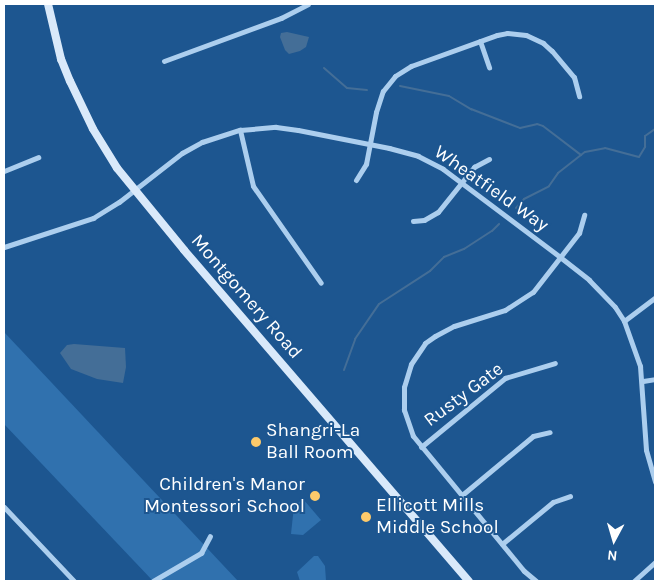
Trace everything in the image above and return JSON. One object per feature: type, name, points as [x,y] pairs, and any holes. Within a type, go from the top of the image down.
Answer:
[{"type":"main road","name":"Montgomery Road","points":[[48,4],[61,59],[81,106],[104,148],[184,250],[469,581]]},
{"type":"street","points":[[164,61],[281,18],[308,4]]},
{"type":"street","points":[[356,180],[366,164],[379,100],[388,83],[411,66],[507,33],[535,38],[552,51],[574,77],[579,96]]},
{"type":"street","points":[[480,41],[489,67]]},
{"type":"street","name":"Wheatfield Way","points":[[4,247],[82,223],[107,210],[189,149],[214,137],[240,130],[285,128],[370,144],[418,156],[443,169],[560,257],[602,292],[624,321],[636,352],[643,381],[644,436],[655,482]]},
{"type":"street","points":[[240,130],[253,186],[321,283]]},
{"type":"street","points":[[4,172],[38,157]]},
{"type":"street","points":[[413,221],[424,220],[438,212],[478,163],[489,159]]},
{"type":"street","points":[[536,581],[524,571],[421,447],[409,428],[403,398],[406,375],[425,343],[445,330],[505,310],[517,304],[540,285],[579,233],[584,215]]},
{"type":"street","points":[[624,321],[655,298]]},
{"type":"street","name":"Rusty Gate","points":[[421,447],[505,378],[555,362]]},
{"type":"street","points":[[643,381],[655,379]]},
{"type":"street","points":[[462,495],[533,436],[550,432]]},
{"type":"street","points":[[502,544],[553,502],[570,496]]},
{"type":"street","points":[[4,507],[74,581]]},
{"type":"street","points":[[153,581],[201,553],[210,536]]},
{"type":"street","points":[[634,581],[655,562]]},
{"type":"shaded area","points":[[287,32],[309,37],[306,47],[289,54],[285,50],[280,37],[281,33]]},
{"type":"shaded area","points":[[4,332],[238,581],[153,581],[4,424]]},
{"type":"shaded area","points":[[67,345],[125,348],[126,367],[123,383],[97,379],[71,369],[60,353]]},
{"type":"shaded area","points":[[303,499],[321,520],[303,535],[291,534],[294,506]]},
{"type":"shaded area","points":[[314,556],[318,556],[325,566],[326,581],[300,581],[297,572]]},
{"type":"waterway","points":[[324,68],[347,88],[367,90]]},
{"type":"waterway","points":[[400,86],[449,96],[471,109],[520,128],[537,124],[543,126],[581,155]]},
{"type":"waterway","points":[[516,208],[524,199],[549,186],[558,173],[585,152],[605,148],[639,157],[645,147],[645,136],[655,129]]},
{"type":"waterway","points":[[344,370],[355,339],[379,304],[430,271],[444,257],[464,249],[492,231],[499,224]]},
{"type":"place","name":"Shangri-La Ball Room","points":[[256,442]]},
{"type":"place","name":"Children's Manor Montessori School","points":[[315,496]]},
{"type":"place","name":"Ellicott Mills Middle School","points":[[366,517]]}]
